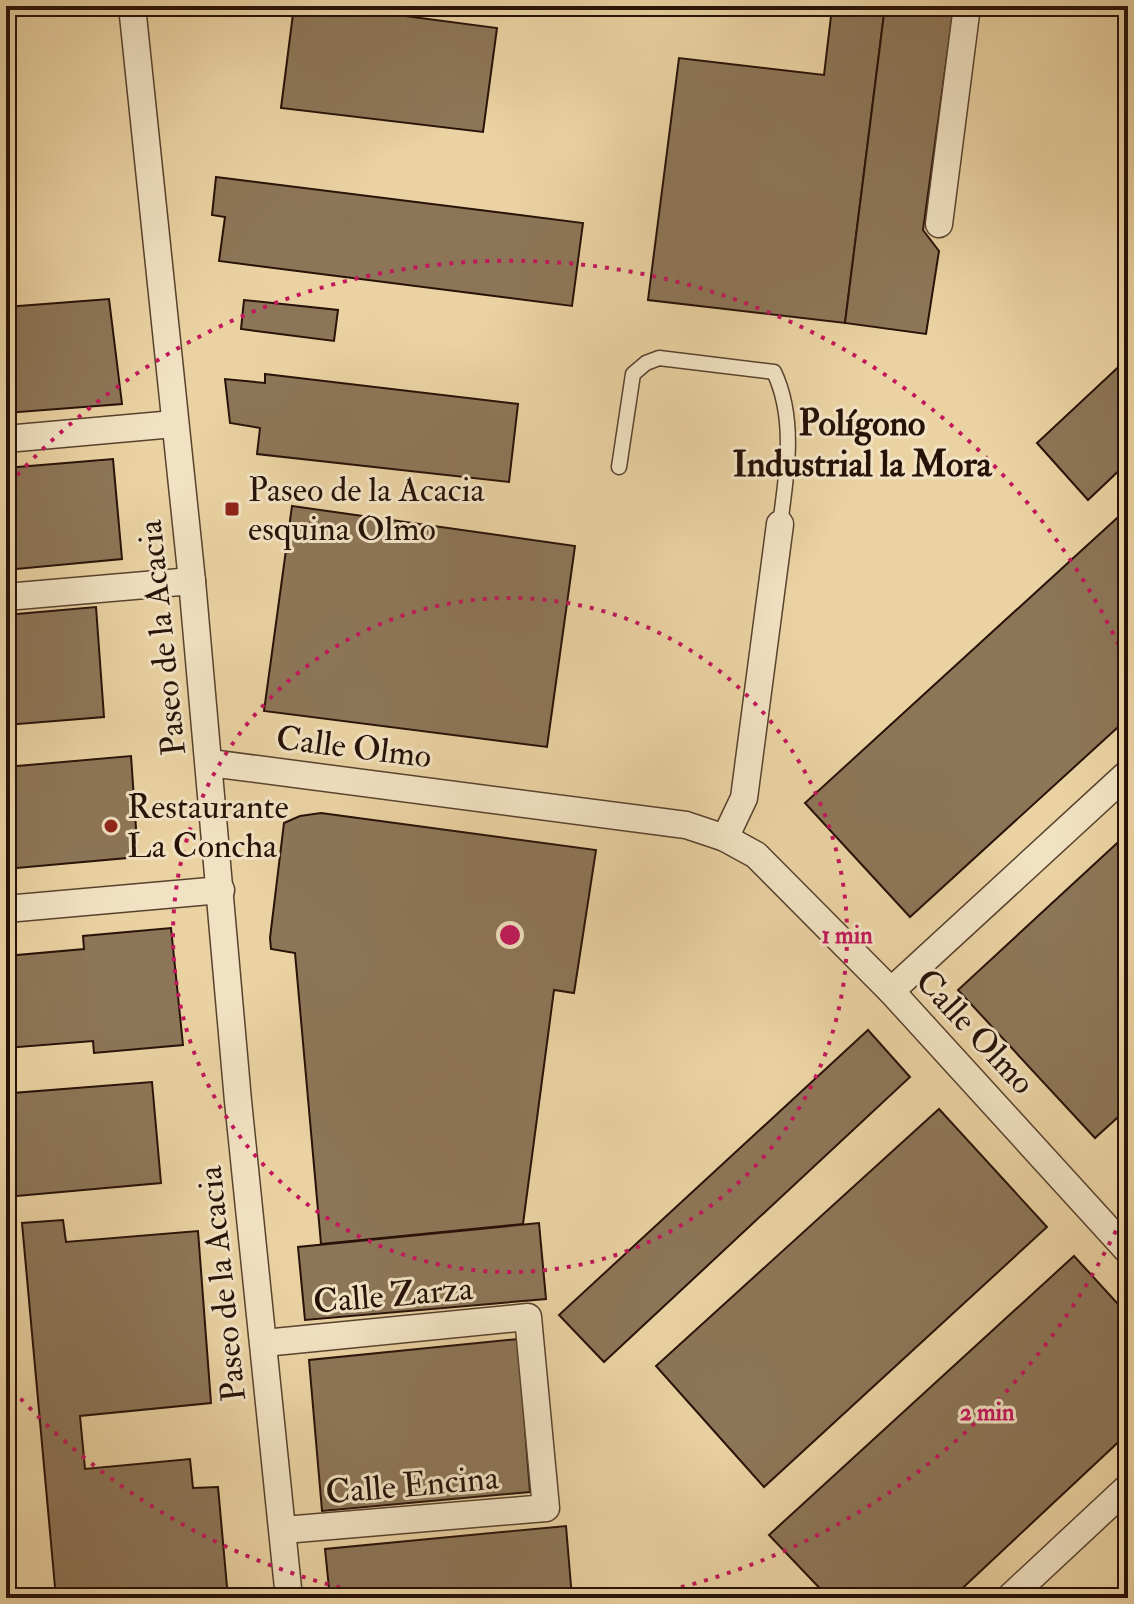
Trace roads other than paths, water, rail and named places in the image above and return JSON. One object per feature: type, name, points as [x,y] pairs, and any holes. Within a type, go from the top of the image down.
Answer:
[{"type":"street","name":"Paseo de la Acacia","points":[[132,6],[210,763],[238,1101],[289,1598]]},
{"type":"street","points":[[939,224],[967,6]]},
{"type":"street","points":[[6,439],[174,424]]},
{"type":"street","points":[[725,838],[744,798],[780,524]]},
{"type":"street","points":[[6,597],[192,581]]},
{"type":"street","name":"Calle Olmo","points":[[210,763],[686,825],[725,838],[756,855],[891,991],[1128,1251]]},
{"type":"street","points":[[891,991],[1128,773]]},
{"type":"street","points":[[6,909],[221,890]]},
{"type":"street","name":"Calle Zarza","points":[[264,1343],[528,1317],[546,1508]]},
{"type":"street","points":[[1009,1598],[1128,1487]]},
{"type":"street","name":"Calle Encina","points":[[284,1530],[546,1508]]},
{"type":"lane","points":[[619,467],[633,374],[646,363],[659,358],[774,372],[786,396],[787,472],[780,524]]},
{"type":"place","name":"Paseo de la Acacia esquina Olmo","points":[[232,509]]},
{"type":"place","name":"Restaurante La Concha","points":[[111,826]]},
{"type":"district","name":"Polígono Industrial la Mora","points":[[862,442]]}]
